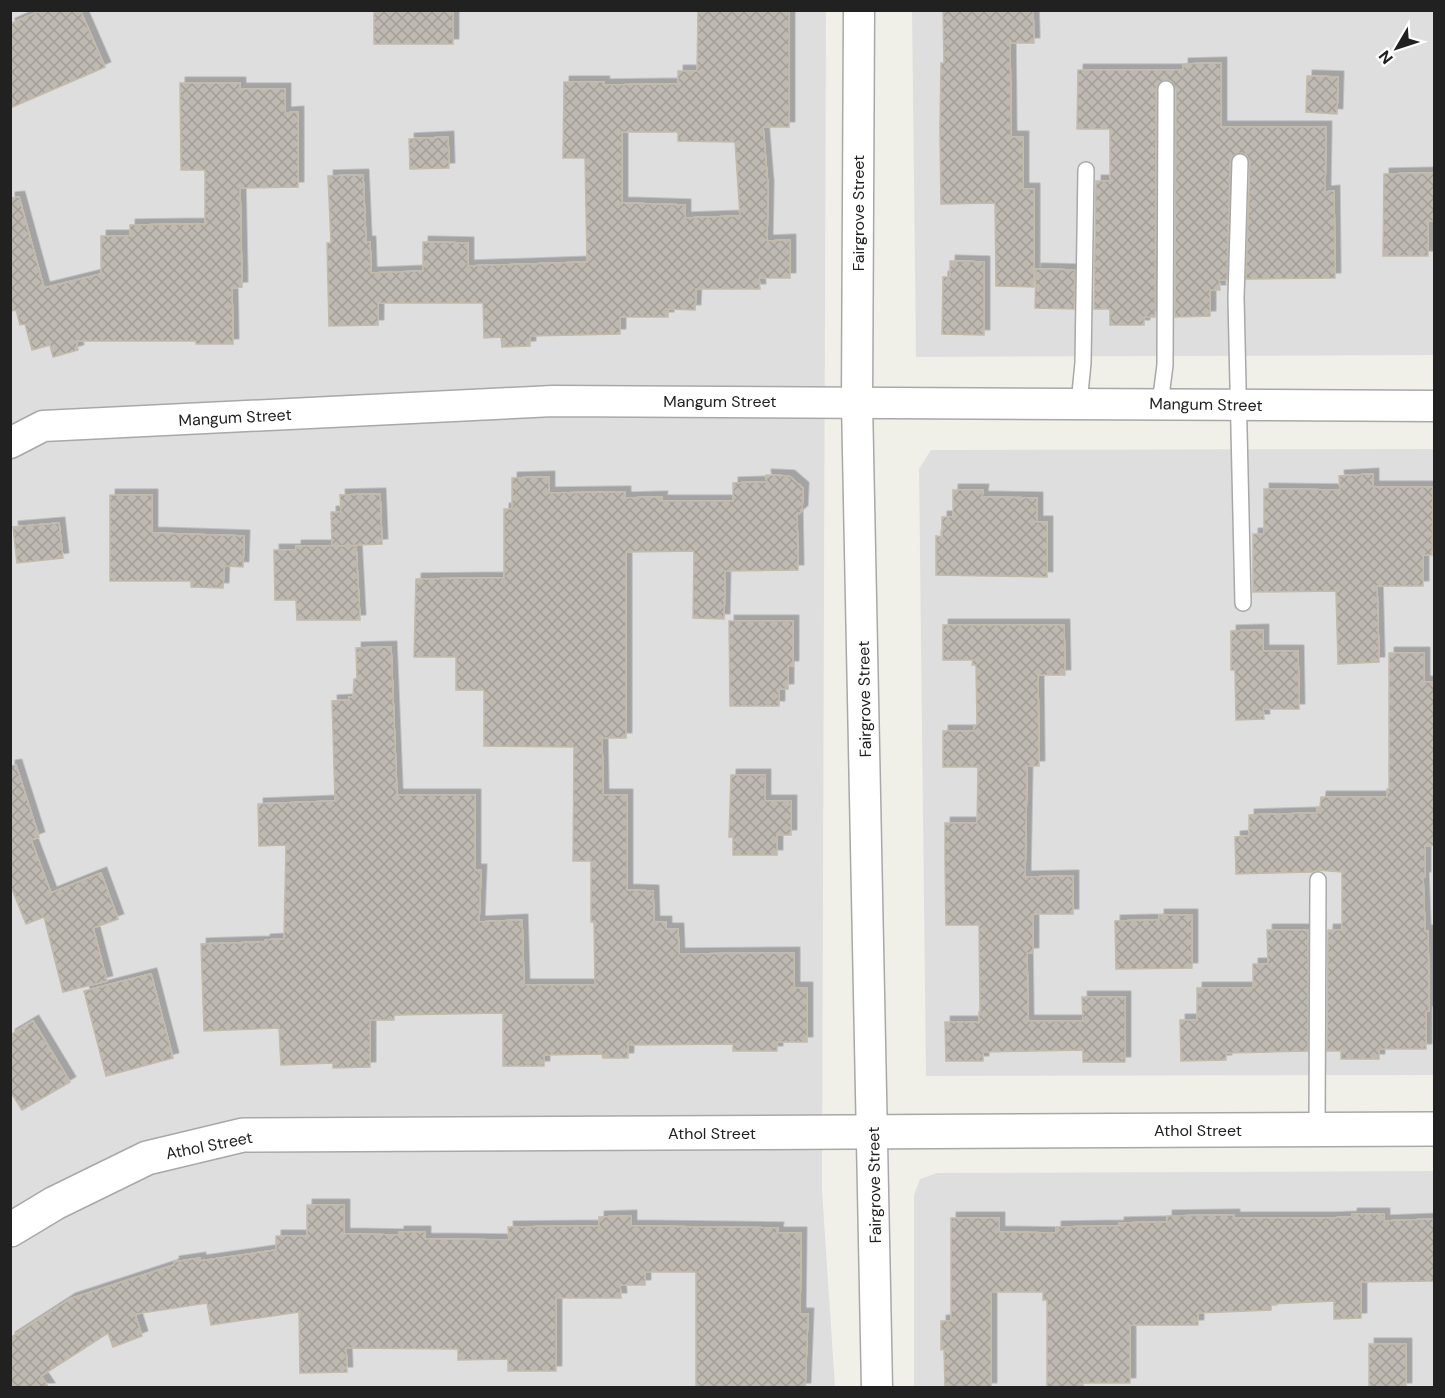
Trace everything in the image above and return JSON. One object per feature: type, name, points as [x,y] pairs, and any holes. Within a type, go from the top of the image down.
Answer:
[{"type":"street","name":"Fairgrove Street","points":[[859,10],[857,402],[877,1388]]},
{"type":"street","name":"Mangum Street","points":[[10,443],[43,426],[553,401],[1434,406]]},
{"type":"street","name":"Athol Street","points":[[10,1230],[55,1203],[147,1158],[243,1135],[1434,1129]]},
{"type":"lane","points":[[1160,404],[1165,364],[1166,89]]},
{"type":"lane","points":[[1240,162],[1236,298],[1243,603]]},
{"type":"lane","points":[[1079,403],[1083,363],[1086,170]]},
{"type":"lane","points":[[1317,1130],[1318,880]]},
{"type":"shaded area","points":[[10,11],[826,11],[822,1190],[835,1387],[11,1387]]},
{"type":"shaded area","points":[[912,11],[1434,11],[1434,355],[916,357]]},
{"type":"shaded area","points":[[1434,449],[1434,1075],[926,1076],[919,469],[931,450]]},
{"type":"shaded area","points":[[1434,1171],[1434,1387],[914,1387],[914,1195],[920,1179],[937,1173]]},
{"type":"building","points":[[42,10],[80,10],[105,67],[10,108],[10,24]]},
{"type":"building","points":[[374,10],[453,10],[453,44],[374,44]]},
{"type":"building","points":[[698,10],[789,10],[789,127],[763,127],[768,187],[767,241],[790,240],[790,278],[759,278],[760,289],[696,289],[695,310],[668,309],[668,317],[620,317],[620,334],[530,336],[530,346],[502,347],[501,337],[484,338],[483,303],[378,303],[378,325],[329,326],[327,243],[331,243],[328,176],[363,175],[366,242],[370,242],[371,273],[423,271],[423,242],[468,243],[468,266],[587,262],[585,158],[563,158],[564,82],[604,82],[603,85],[678,84],[678,71],[697,71]],"holes":[[[622,132],[678,132],[678,141],[735,142],[740,216],[685,218],[685,205],[622,203]]]},
{"type":"building","points":[[943,10],[1033,10],[1034,43],[1010,43],[1011,137],[1023,137],[1023,189],[1034,189],[1034,287],[996,286],[995,203],[941,204]]},
{"type":"building","points":[[1221,63],[1221,127],[1326,127],[1325,192],[1334,191],[1335,278],[1246,279],[1250,162],[1246,154],[1236,153],[1230,162],[1227,280],[1219,280],[1220,290],[1210,290],[1210,316],[1175,317],[1176,89],[1171,81],[1165,79],[1158,84],[1156,89],[1155,317],[1144,317],[1144,325],[1110,325],[1110,309],[1094,309],[1096,181],[1110,181],[1110,129],[1077,129],[1078,70],[1183,70],[1183,64]]},
{"type":"building","points":[[1307,76],[1338,77],[1337,114],[1306,112]]},
{"type":"building","points":[[180,83],[240,83],[240,89],[285,89],[285,113],[298,112],[298,187],[240,188],[242,287],[232,288],[233,344],[196,344],[196,341],[76,341],[78,350],[53,357],[50,345],[32,350],[25,324],[20,325],[16,310],[10,311],[10,198],[19,197],[44,288],[101,274],[101,236],[130,236],[130,225],[205,224],[205,170],[181,170]]},
{"type":"building","points":[[448,137],[449,168],[410,169],[409,139]]},
{"type":"building","points":[[1434,173],[1434,221],[1428,221],[1428,256],[1383,256],[1384,174]]},
{"type":"building","points":[[950,261],[984,262],[984,335],[942,334],[943,277],[950,277]]},
{"type":"building","points":[[1036,269],[1075,270],[1074,309],[1035,308]]},
{"type":"building","points":[[1373,474],[1373,487],[1433,487],[1432,555],[1423,555],[1423,586],[1377,586],[1379,662],[1338,664],[1336,591],[1253,592],[1253,534],[1264,534],[1264,489],[1340,490],[1339,476]]},
{"type":"building","points":[[766,475],[789,476],[803,488],[802,511],[797,515],[798,570],[725,571],[724,619],[693,618],[694,551],[626,552],[626,738],[602,738],[603,795],[627,795],[627,890],[653,891],[654,922],[666,922],[666,929],[678,929],[679,954],[794,953],[794,988],[807,988],[807,1042],[777,1042],[777,1051],[733,1051],[733,1044],[628,1045],[628,1058],[603,1058],[602,1054],[544,1055],[544,1066],[503,1066],[503,1013],[394,1015],[394,1020],[370,1020],[370,1067],[333,1068],[333,1063],[281,1065],[279,1028],[204,1031],[201,944],[265,942],[265,940],[284,939],[286,845],[259,846],[258,804],[335,801],[332,701],[349,700],[349,697],[353,697],[354,679],[357,679],[356,648],[391,647],[397,795],[475,795],[475,870],[481,870],[479,922],[522,920],[524,985],[595,985],[594,922],[591,922],[591,861],[573,861],[574,747],[484,746],[484,690],[456,690],[456,657],[414,657],[416,579],[504,578],[504,509],[512,509],[512,478],[549,477],[549,493],[625,492],[625,498],[662,497],[661,501],[733,501],[733,483],[767,482]]},
{"type":"building","points":[[953,490],[983,490],[982,497],[1037,498],[1037,522],[1047,522],[1047,577],[936,575],[936,536],[942,537],[942,517],[953,517]]},
{"type":"building","points":[[380,494],[382,544],[337,546],[356,546],[360,620],[297,620],[296,600],[275,600],[274,550],[296,550],[296,546],[332,546],[331,512],[341,512],[340,495]]},
{"type":"building","points":[[110,495],[152,495],[152,533],[244,536],[243,567],[224,566],[223,588],[191,587],[191,581],[110,581]]},
{"type":"building","points":[[59,523],[63,558],[17,563],[13,527]]},
{"type":"building","points":[[729,621],[793,621],[793,666],[788,666],[788,689],[779,689],[779,706],[730,706]]},
{"type":"building","points":[[943,625],[1064,625],[1065,675],[1038,675],[1039,766],[1027,766],[1025,877],[1073,876],[1073,914],[1033,914],[1033,953],[1027,953],[1028,1021],[1083,1021],[1082,997],[1125,997],[1125,1062],[1083,1062],[1083,1050],[983,1052],[983,1061],[946,1061],[945,1022],[979,1022],[980,1012],[979,925],[946,925],[945,862],[945,823],[977,823],[978,767],[943,767],[943,731],[974,731],[974,725],[977,725],[976,665],[972,665],[973,660],[943,660]]},
{"type":"building","points":[[1263,630],[1263,651],[1298,651],[1299,709],[1263,709],[1264,719],[1236,720],[1235,670],[1231,670],[1231,631]]},
{"type":"building","points":[[1389,653],[1424,653],[1424,682],[1434,682],[1434,845],[1425,846],[1425,877],[1423,877],[1425,931],[1428,931],[1429,1011],[1426,1011],[1426,1049],[1379,1049],[1379,1059],[1341,1059],[1341,1051],[1327,1051],[1328,930],[1342,930],[1342,872],[1317,870],[1236,874],[1235,837],[1249,836],[1249,815],[1317,813],[1321,797],[1387,797],[1387,789],[1389,789]]},
{"type":"building","points":[[16,765],[39,837],[31,840],[51,893],[101,873],[118,919],[93,928],[107,981],[63,992],[44,917],[26,924],[10,884],[10,766]]},
{"type":"building","points":[[731,775],[765,775],[765,801],[791,801],[791,835],[777,835],[777,855],[733,855],[733,837],[729,837]]},
{"type":"building","points":[[1159,915],[1192,915],[1192,968],[1116,969],[1115,921],[1159,920]]},
{"type":"building","points":[[1267,930],[1308,930],[1308,1051],[1226,1053],[1226,1060],[1181,1061],[1180,1020],[1197,1020],[1197,988],[1253,988],[1253,964],[1268,964]]},
{"type":"building","points":[[151,974],[173,1058],[106,1076],[84,991]]},
{"type":"building","points":[[33,1021],[70,1082],[22,1110],[10,1091],[10,1035]]},
{"type":"building","points":[[307,1205],[344,1205],[344,1234],[399,1235],[399,1232],[425,1232],[425,1239],[509,1240],[508,1227],[599,1226],[599,1217],[631,1216],[631,1226],[778,1228],[777,1233],[801,1233],[800,1314],[808,1314],[805,1388],[696,1388],[696,1272],[645,1272],[645,1285],[620,1285],[621,1298],[556,1298],[556,1371],[508,1371],[508,1359],[458,1360],[458,1349],[346,1348],[347,1372],[300,1373],[299,1312],[211,1325],[207,1303],[135,1314],[142,1336],[113,1347],[108,1333],[41,1376],[49,1388],[10,1388],[10,1338],[70,1299],[174,1265],[174,1262],[200,1258],[200,1261],[276,1250],[276,1236],[307,1236]]},
{"type":"building","points":[[1352,1214],[1384,1214],[1384,1221],[1434,1219],[1434,1281],[1361,1282],[1361,1318],[1334,1319],[1334,1301],[1271,1304],[1271,1310],[1198,1313],[1198,1325],[1130,1325],[1130,1383],[1083,1383],[1083,1388],[1047,1388],[1047,1300],[1043,1300],[1043,1292],[991,1292],[991,1388],[945,1388],[941,1321],[951,1321],[951,1218],[999,1218],[999,1232],[1056,1233],[1056,1227],[1119,1226],[1119,1223],[1167,1222],[1167,1216],[1234,1215],[1234,1218],[1330,1218],[1352,1217]]},
{"type":"building","points":[[1369,1344],[1406,1344],[1406,1388],[1369,1388]]}]
